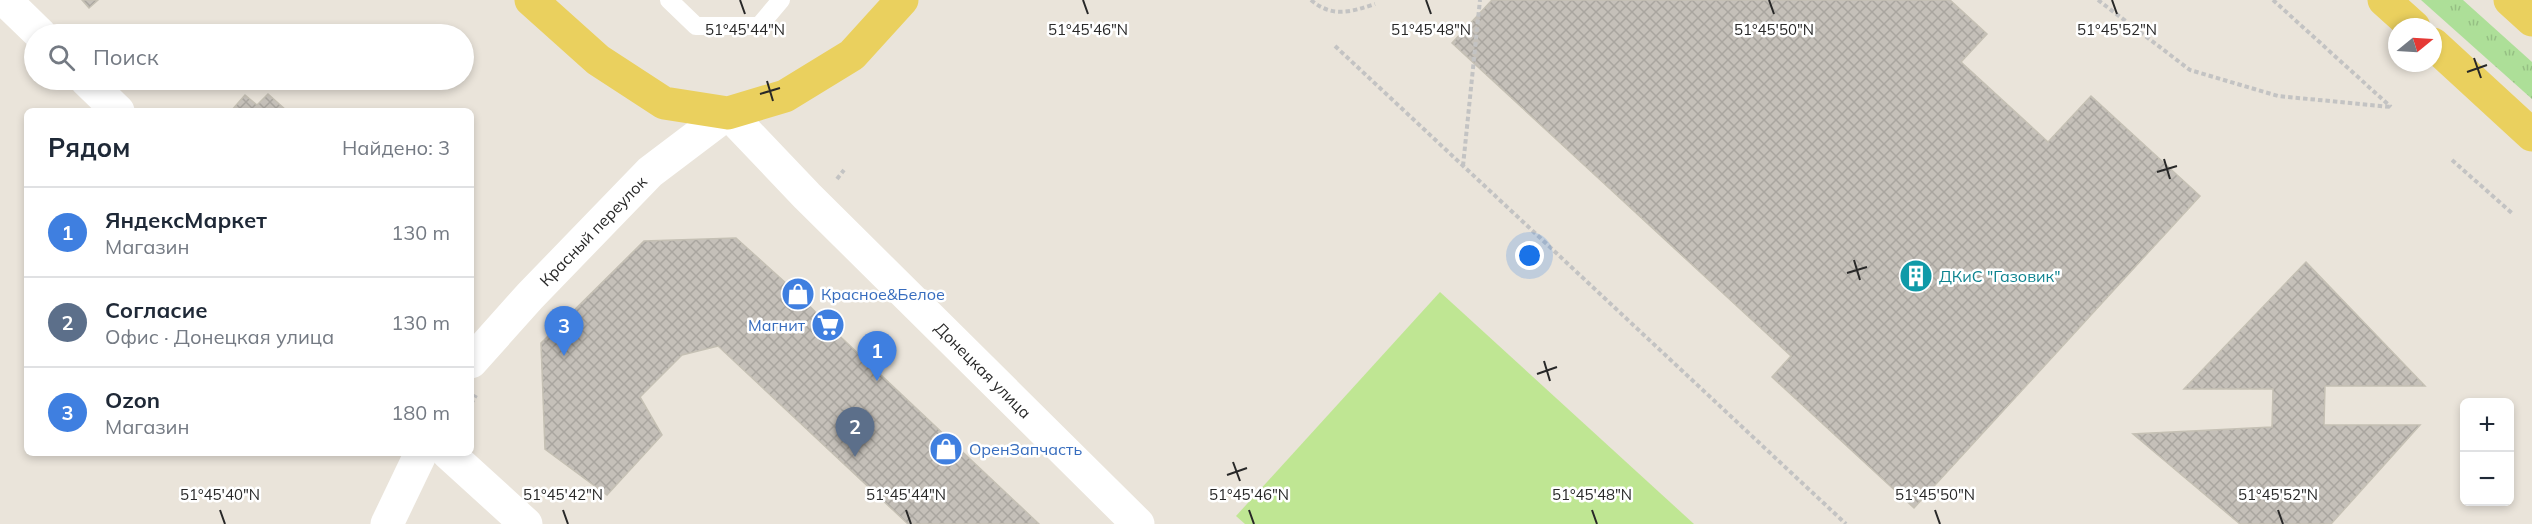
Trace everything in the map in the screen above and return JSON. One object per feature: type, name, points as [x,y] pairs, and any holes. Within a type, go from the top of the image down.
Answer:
[{"type":"main road","points":[[531,0],[598,60],[664,103],[728,113],[785,96],[852,54],[902,0]]},
{"type":"main road","points":[[2384,0],[2404,18]]},
{"type":"main road","points":[[2510,0],[2532,20]]},
{"type":"main road","points":[[2442,52],[2532,135]]},
{"type":"street","points":[[5,0],[30,24]]},
{"type":"street","points":[[96,90],[115,108]]},
{"type":"street","name":"Красный переулок","points":[[474,359],[530,296],[650,171],[728,113]]},
{"type":"street","name":"Донецкая улица","points":[[728,113],[807,196],[1138,524]]},
{"type":"street","points":[[387,524],[420,456]]},
{"type":"street","points":[[451,456],[526,524]]},
{"type":"lane","points":[[669,0],[696,26],[759,26],[782,0]]},
{"type":"path","points":[[1311,0],[1317,5],[1344,14],[1375,4]]},
{"type":"path","points":[[1463,166],[1480,0]]},
{"type":"path","points":[[2098,0],[2190,70],[2278,96],[2391,107],[2273,0]]},
{"type":"path","points":[[1335,46],[1845,524]]},
{"type":"path","points":[[2452,160],[2514,213]]},
{"type":"path","points":[[830,188],[844,171]]},
{"type":"path","points":[[474,398],[476,394]]},
{"type":"green space","points":[[2421,0],[2463,0],[2532,62],[2532,99],[2442,18]]},
{"type":"green space","points":[[1440,292],[1694,524],[1245,524],[1236,516]]},
{"type":"building","points":[[82,0],[98,0],[89,8]]},
{"type":"building","name":"ДКиC \"Газовик\"","points":[[1492,0],[1950,0],[1987,34],[1961,62],[2048,142],[2091,96],[2200,196],[1914,508],[1772,377],[1791,356],[1452,43]]},
{"type":"building","points":[[268,94],[284,108],[234,108],[245,95],[257,105]]},
{"type":"building","points":[[736,238],[798,294],[1039,524],[908,524],[718,346],[682,355],[640,397],[662,435],[607,495],[545,449],[541,343],[644,241]]},
{"type":"building","points":[[2306,262],[2425,386],[2325,386],[2324,425],[2420,425],[2331,524],[2240,524],[2133,434],[2272,427],[2273,389],[2184,389]]},
{"type":"place","name":"ДКиC \"Газовик\"","points":[[1916,276]]},
{"type":"place","name":"Красное&Белое","points":[[798,294]]},
{"type":"place","name":"Магнит","points":[[828,325]]},
{"type":"place","name":"Ozon","points":[[564,356]]},
{"type":"place","name":"ЯндексМаркет","points":[[877,381]]},
{"type":"place","name":"ОренЗапчасть","points":[[946,449]]},
{"type":"place","name":"Согласие","points":[[855,457]]}]
